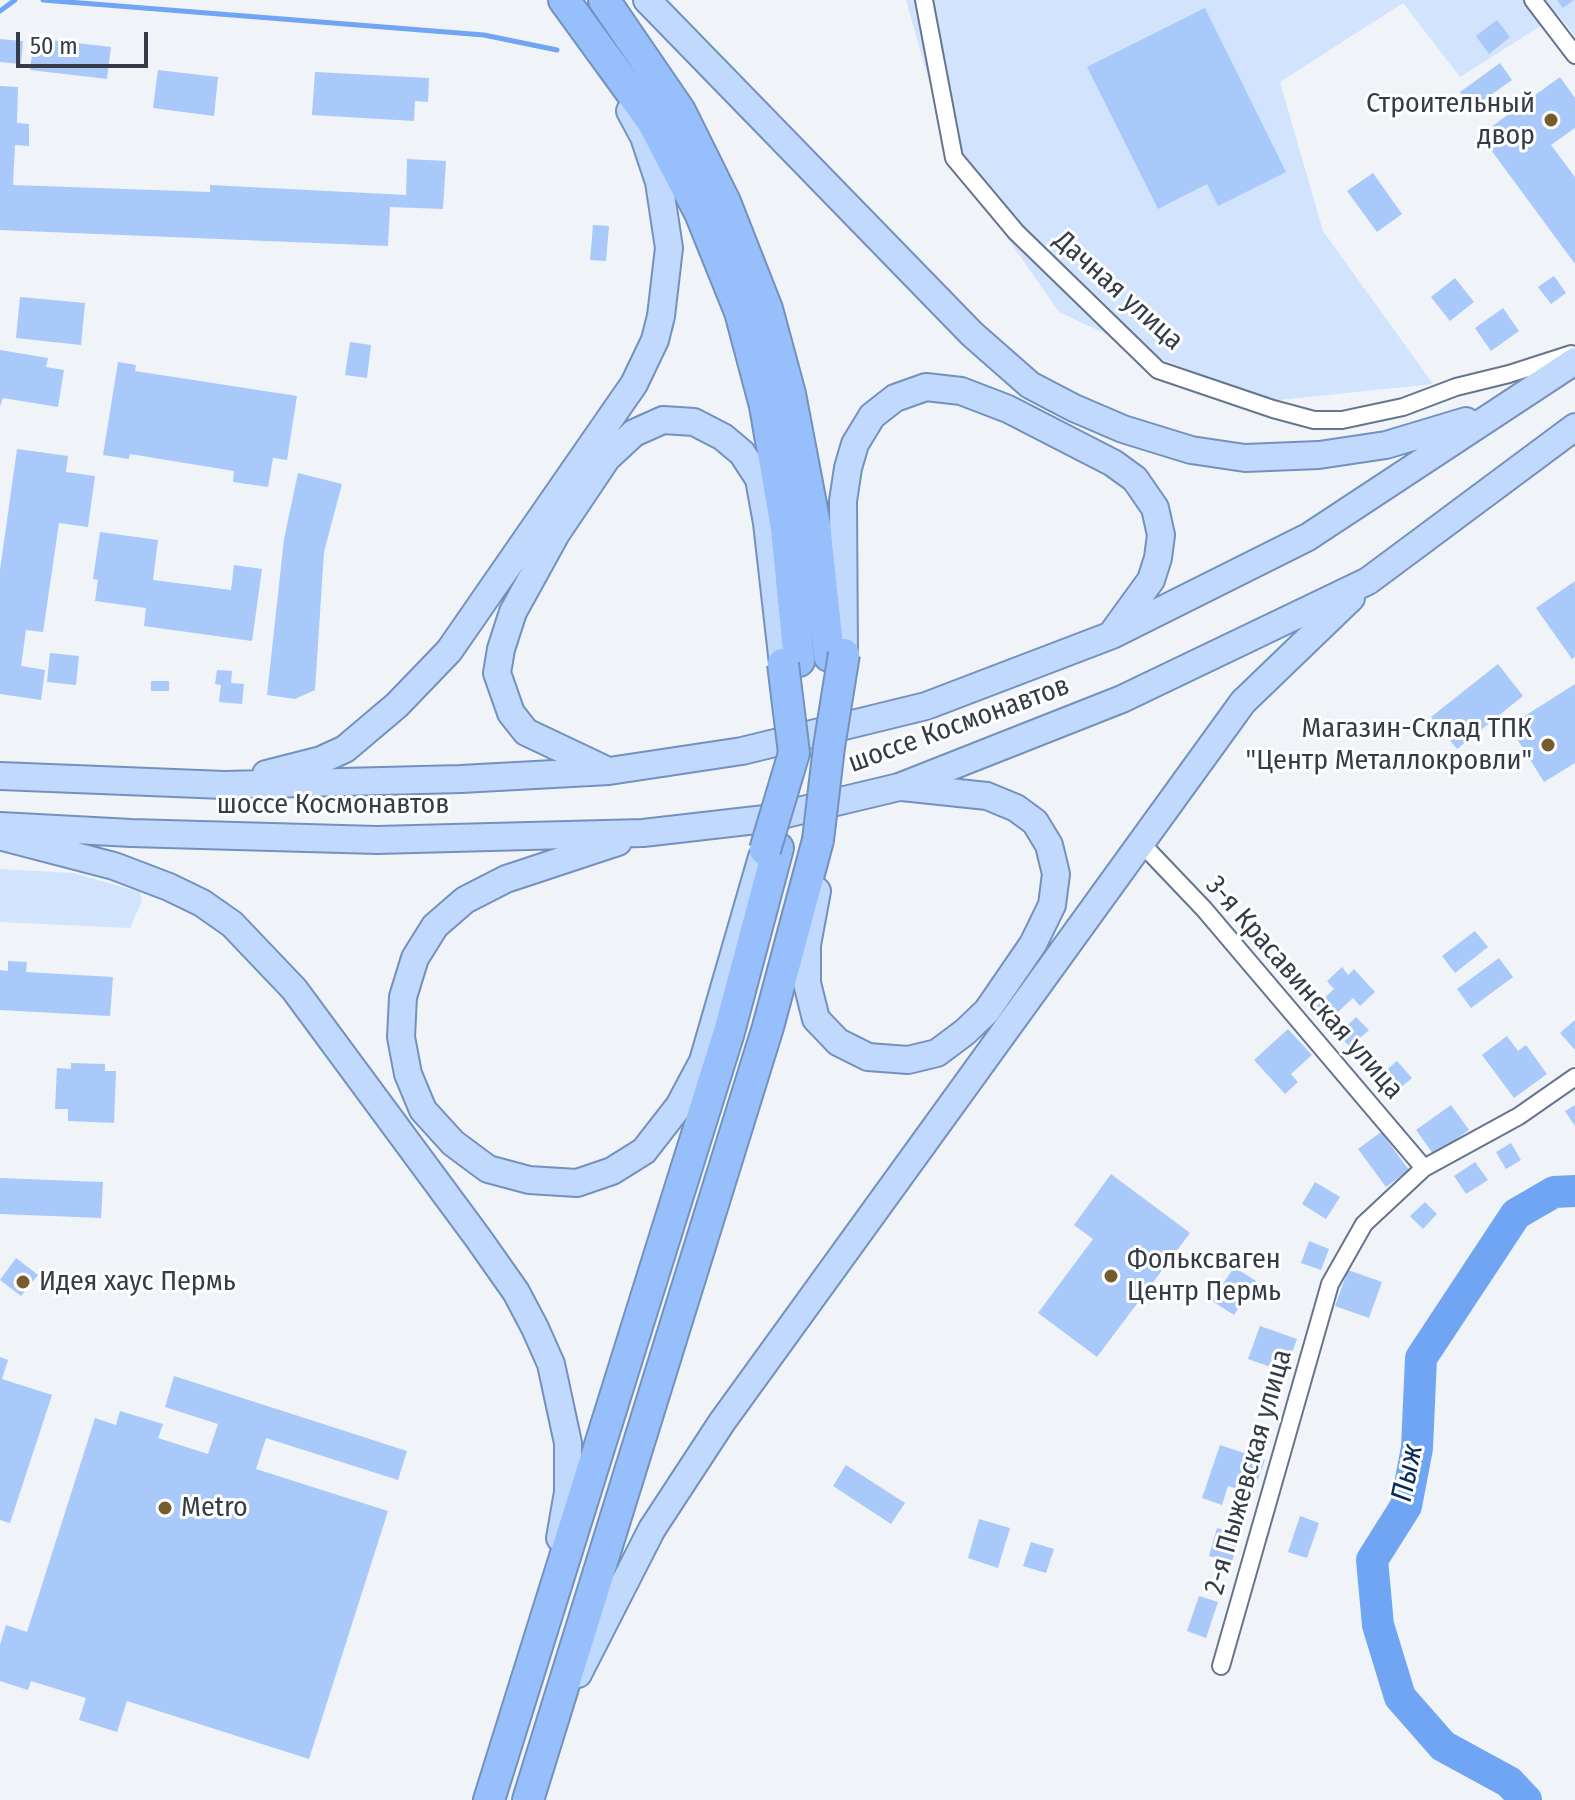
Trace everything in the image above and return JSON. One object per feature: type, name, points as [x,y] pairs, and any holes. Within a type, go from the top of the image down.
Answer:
[{"type":"highway","points":[[489,1800],[729,1032],[794,753],[786,528],[765,406],[740,312],[700,213],[652,121],[564,0]]},
{"type":"highway","points":[[529,1800],[825,839],[836,655],[790,394],[767,309],[725,202],[680,111],[604,0]]},
{"type":"main road","points":[[224,785],[321,760],[345,749],[397,705],[449,651],[634,384],[655,340],[669,269],[659,182],[644,137],[629,109],[613,82],[552,0]]},
{"type":"main road","points":[[647,0],[972,334],[1030,385],[1074,408],[1123,429],[1191,450],[1245,458],[1319,455],[1386,445],[1503,407]]},
{"type":"main road","name":"шоссе Космонавтов","points":[[0,776],[224,785],[461,779],[609,771],[742,751],[926,706],[1112,635],[1308,537],[1575,361]]},
{"type":"main road","points":[[836,655],[843,501],[855,444],[872,416],[895,398],[926,387],[961,391],[1008,409],[1113,463],[1135,479],[1155,508],[1161,535],[1158,558],[1151,580],[1112,635]]},
{"type":"main road","points":[[609,771],[526,732],[511,713],[497,673],[513,612],[556,534],[607,458],[634,433],[663,420],[694,422],[723,437],[742,453],[751,466],[759,479],[791,663]]},
{"type":"main road","name":"шоссе Космонавтов","points":[[0,826],[377,840],[643,833],[765,819],[899,787],[1122,699],[1368,581],[1575,427]]},
{"type":"main road","points":[[529,1800],[585,1657],[652,1529],[722,1422],[1243,702],[1368,581]]},
{"type":"main road","points":[[825,839],[807,945],[807,983],[816,1019],[838,1042],[868,1057],[908,1060],[937,1053],[987,1011],[1033,944],[1052,905],[1056,874],[1049,845],[1035,822],[1016,808],[987,796],[899,787]]},
{"type":"main road","points":[[643,833],[506,879],[465,900],[435,926],[415,958],[402,1011],[401,1037],[408,1074],[423,1110],[453,1143],[488,1169],[529,1180],[577,1183],[612,1171],[644,1151],[679,1106],[703,1061],[771,849]]},
{"type":"main road","points":[[0,836],[146,877],[202,903],[232,924],[294,989],[516,1292],[551,1364],[568,1443],[568,1492],[525,1686]]},
{"type":"street","name":"Дачная улица","points":[[924,0],[954,158],[1016,232],[1158,370],[1273,409],[1314,420],[1342,420],[1403,407],[1456,387],[1575,353]]},
{"type":"street","points":[[1533,0],[1575,55]]},
{"type":"street","name":"3-я Красавинская улица","points":[[1142,844],[1204,909],[1424,1168]]},
{"type":"street","name":"2-я Пыжевская улица","points":[[1221,1666],[1330,1284],[1364,1224],[1424,1168],[1519,1116],[1575,1077]]},
{"type":"shaded area","points":[[906,0],[1575,0],[1575,36],[1558,15],[1460,77],[1403,3],[1280,82],[1323,231],[1433,384],[1270,401],[1153,356],[1059,312],[950,156]]},
{"type":"shaded area","points":[[0,869],[73,873],[140,892],[142,901],[130,928],[0,922]]},
{"type":"building","points":[[1557,0],[1574,0],[1563,8]]},
{"type":"building","points":[[1205,8],[1286,172],[1218,206],[1207,184],[1158,209],[1087,67]]},
{"type":"building","points":[[1497,20],[1510,37],[1489,54],[1476,36]]},
{"type":"building","points":[[34,38],[111,47],[107,79],[30,70]]},
{"type":"building","points":[[0,39],[23,41],[21,64],[0,62]]},
{"type":"building","points":[[1500,63],[1512,80],[1471,109],[1460,92]]},
{"type":"building","points":[[158,70],[218,77],[214,116],[153,108]]},
{"type":"building","points":[[315,72],[429,78],[428,102],[415,101],[414,121],[312,115]]},
{"type":"building","points":[[1560,77],[1575,98],[1575,128],[1551,145],[1575,177],[1575,264],[1480,135]]},
{"type":"building","points":[[0,86],[18,87],[17,123],[29,124],[29,146],[15,145],[13,185],[210,192],[210,185],[406,195],[407,159],[446,161],[443,209],[390,207],[388,246],[0,230]]},
{"type":"building","points":[[1373,173],[1402,214],[1377,232],[1347,191]]},
{"type":"building","points":[[593,225],[609,226],[606,261],[590,260]]},
{"type":"building","points":[[1554,276],[1566,293],[1551,304],[1538,287]]},
{"type":"building","points":[[1455,278],[1474,302],[1450,321],[1431,297]]},
{"type":"building","points":[[20,297],[85,303],[81,345],[16,338]]},
{"type":"building","points":[[1503,308],[1519,331],[1491,351],[1475,328]]},
{"type":"building","points":[[350,342],[371,345],[367,378],[345,375]]},
{"type":"building","points":[[0,350],[48,358],[46,367],[64,370],[58,407],[3,398],[0,406]]},
{"type":"building","points":[[118,362],[136,365],[135,371],[297,396],[287,460],[273,458],[268,487],[233,482],[234,471],[130,454],[129,459],[103,455]]},
{"type":"building","points":[[17,449],[68,456],[66,472],[95,476],[88,527],[59,523],[43,632],[26,630],[21,666],[45,670],[41,700],[0,694],[0,570]]},
{"type":"building","points":[[298,473],[342,484],[324,552],[315,690],[295,699],[267,695],[284,539]]},
{"type":"building","points":[[100,532],[158,540],[153,580],[231,590],[234,565],[262,569],[252,641],[144,626],[146,608],[95,601],[98,580],[93,579]]},
{"type":"building","points":[[1575,581],[1575,657],[1572,659],[1536,608]]},
{"type":"building","points":[[50,653],[79,656],[76,685],[47,682]]},
{"type":"building","points":[[1498,664],[1523,696],[1457,749],[1431,717]]},
{"type":"building","points":[[217,670],[232,671],[231,683],[244,684],[242,704],[219,702],[221,685],[215,684]]},
{"type":"building","points":[[151,681],[169,681],[169,691],[151,691]]},
{"type":"building","name":"Магазин-Склад ТПК \"Центр Металлокровли\"","points":[[1575,684],[1575,763],[1544,782],[1509,726]]},
{"type":"building","points":[[1475,931],[1488,947],[1455,973],[1442,956]]},
{"type":"building","points":[[1499,958],[1513,977],[1471,1008],[1457,989]]},
{"type":"building","points":[[8,961],[27,962],[26,972],[113,977],[110,1016],[0,1010],[0,970],[8,971]]},
{"type":"building","points":[[1342,967],[1348,975],[1354,969],[1375,992],[1360,1006],[1353,998],[1326,1023],[1313,1009],[1334,989],[1327,981]]},
{"type":"building","points":[[1356,1017],[1369,1030],[1350,1047],[1338,1034]]},
{"type":"building","points":[[1575,1020],[1575,1050],[1560,1033]]},
{"type":"building","points":[[1288,1029],[1312,1055],[1291,1074],[1298,1082],[1285,1094],[1254,1060]]},
{"type":"building","points":[[1507,1036],[1518,1051],[1526,1045],[1547,1074],[1514,1098],[1482,1055]]},
{"type":"building","points":[[1397,1061],[1412,1078],[1393,1094],[1378,1077]]},
{"type":"building","points":[[71,1063],[105,1064],[105,1071],[116,1071],[114,1123],[68,1121],[68,1109],[55,1109],[57,1068],[71,1069]]},
{"type":"building","points":[[1451,1105],[1469,1130],[1434,1155],[1416,1130]]},
{"type":"building","points":[[1575,1105],[1575,1126],[1565,1111]]},
{"type":"building","points":[[1381,1132],[1409,1170],[1386,1187],[1358,1149]]},
{"type":"building","points":[[1511,1143],[1521,1160],[1506,1169],[1496,1152]]},
{"type":"building","points":[[1475,1162],[1488,1180],[1466,1194],[1454,1176]]},
{"type":"building","name":"Фольксваген Центр Пермь","points":[[1111,1174],[1190,1233],[1097,1357],[1038,1313],[1093,1239],[1074,1225]]},
{"type":"building","points":[[0,1178],[103,1182],[101,1218],[0,1214]]},
{"type":"building","points":[[1315,1182],[1340,1197],[1326,1219],[1302,1204]]},
{"type":"building","points":[[1425,1202],[1437,1214],[1423,1229],[1410,1216]]},
{"type":"building","points":[[1309,1241],[1329,1249],[1321,1270],[1301,1263]]},
{"type":"building","points":[[16,1258],[38,1275],[21,1296],[0,1280]]},
{"type":"building","points":[[1234,1267],[1256,1281],[1234,1315],[1212,1301]]},
{"type":"building","points":[[1348,1270],[1382,1282],[1369,1318],[1335,1306]]},
{"type":"building","points":[[1260,1326],[1297,1339],[1285,1372],[1248,1359]]},
{"type":"building","points":[[0,1357],[8,1360],[2,1379],[52,1395],[10,1523],[0,1520]]},
{"type":"building","points":[[174,1376],[407,1451],[398,1480],[266,1438],[256,1469],[388,1511],[309,1759],[127,1701],[117,1732],[79,1720],[86,1698],[31,1681],[28,1690],[0,1681],[0,1645],[6,1625],[27,1632],[95,1418],[116,1425],[120,1411],[163,1424],[158,1438],[208,1454],[218,1424],[165,1407]]},
{"type":"building","points":[[1220,1445],[1265,1460],[1253,1494],[1228,1486],[1222,1505],[1202,1498]]},
{"type":"building","points":[[846,1465],[905,1503],[891,1524],[833,1486]]},
{"type":"building","points":[[1300,1516],[1319,1523],[1307,1558],[1288,1552]]},
{"type":"building","points":[[979,1519],[1010,1528],[998,1568],[968,1558]]},
{"type":"building","points":[[1217,1528],[1240,1534],[1232,1562],[1209,1556]]},
{"type":"building","points":[[1031,1542],[1054,1549],[1046,1573],[1023,1566]]},
{"type":"building","points":[[1199,1596],[1218,1602],[1206,1638],[1187,1631]]},
{"type":"waterway","points":[[0,11],[15,0]]},
{"type":"waterway","points":[[43,0],[484,35],[557,50]]},
{"type":"waterway","name":"Пыж","points":[[1526,1800],[1509,1782],[1443,1746],[1400,1697],[1378,1625],[1372,1560],[1406,1506],[1417,1448],[1421,1358],[1516,1214],[1554,1192],[1575,1191]]},
{"type":"place","name":"Строительный двор","points":[[1551,120]]},
{"type":"place","name":"Магазин-Склад ТПК \"Центр Металлокровли\"","points":[[1548,745]]},
{"type":"place","name":"Фольксваген Центр Пермь","points":[[1111,1276]]},
{"type":"place","name":"Идея хаус Пермь","points":[[23,1282]]},
{"type":"place","name":"Metro","points":[[165,1508]]}]
